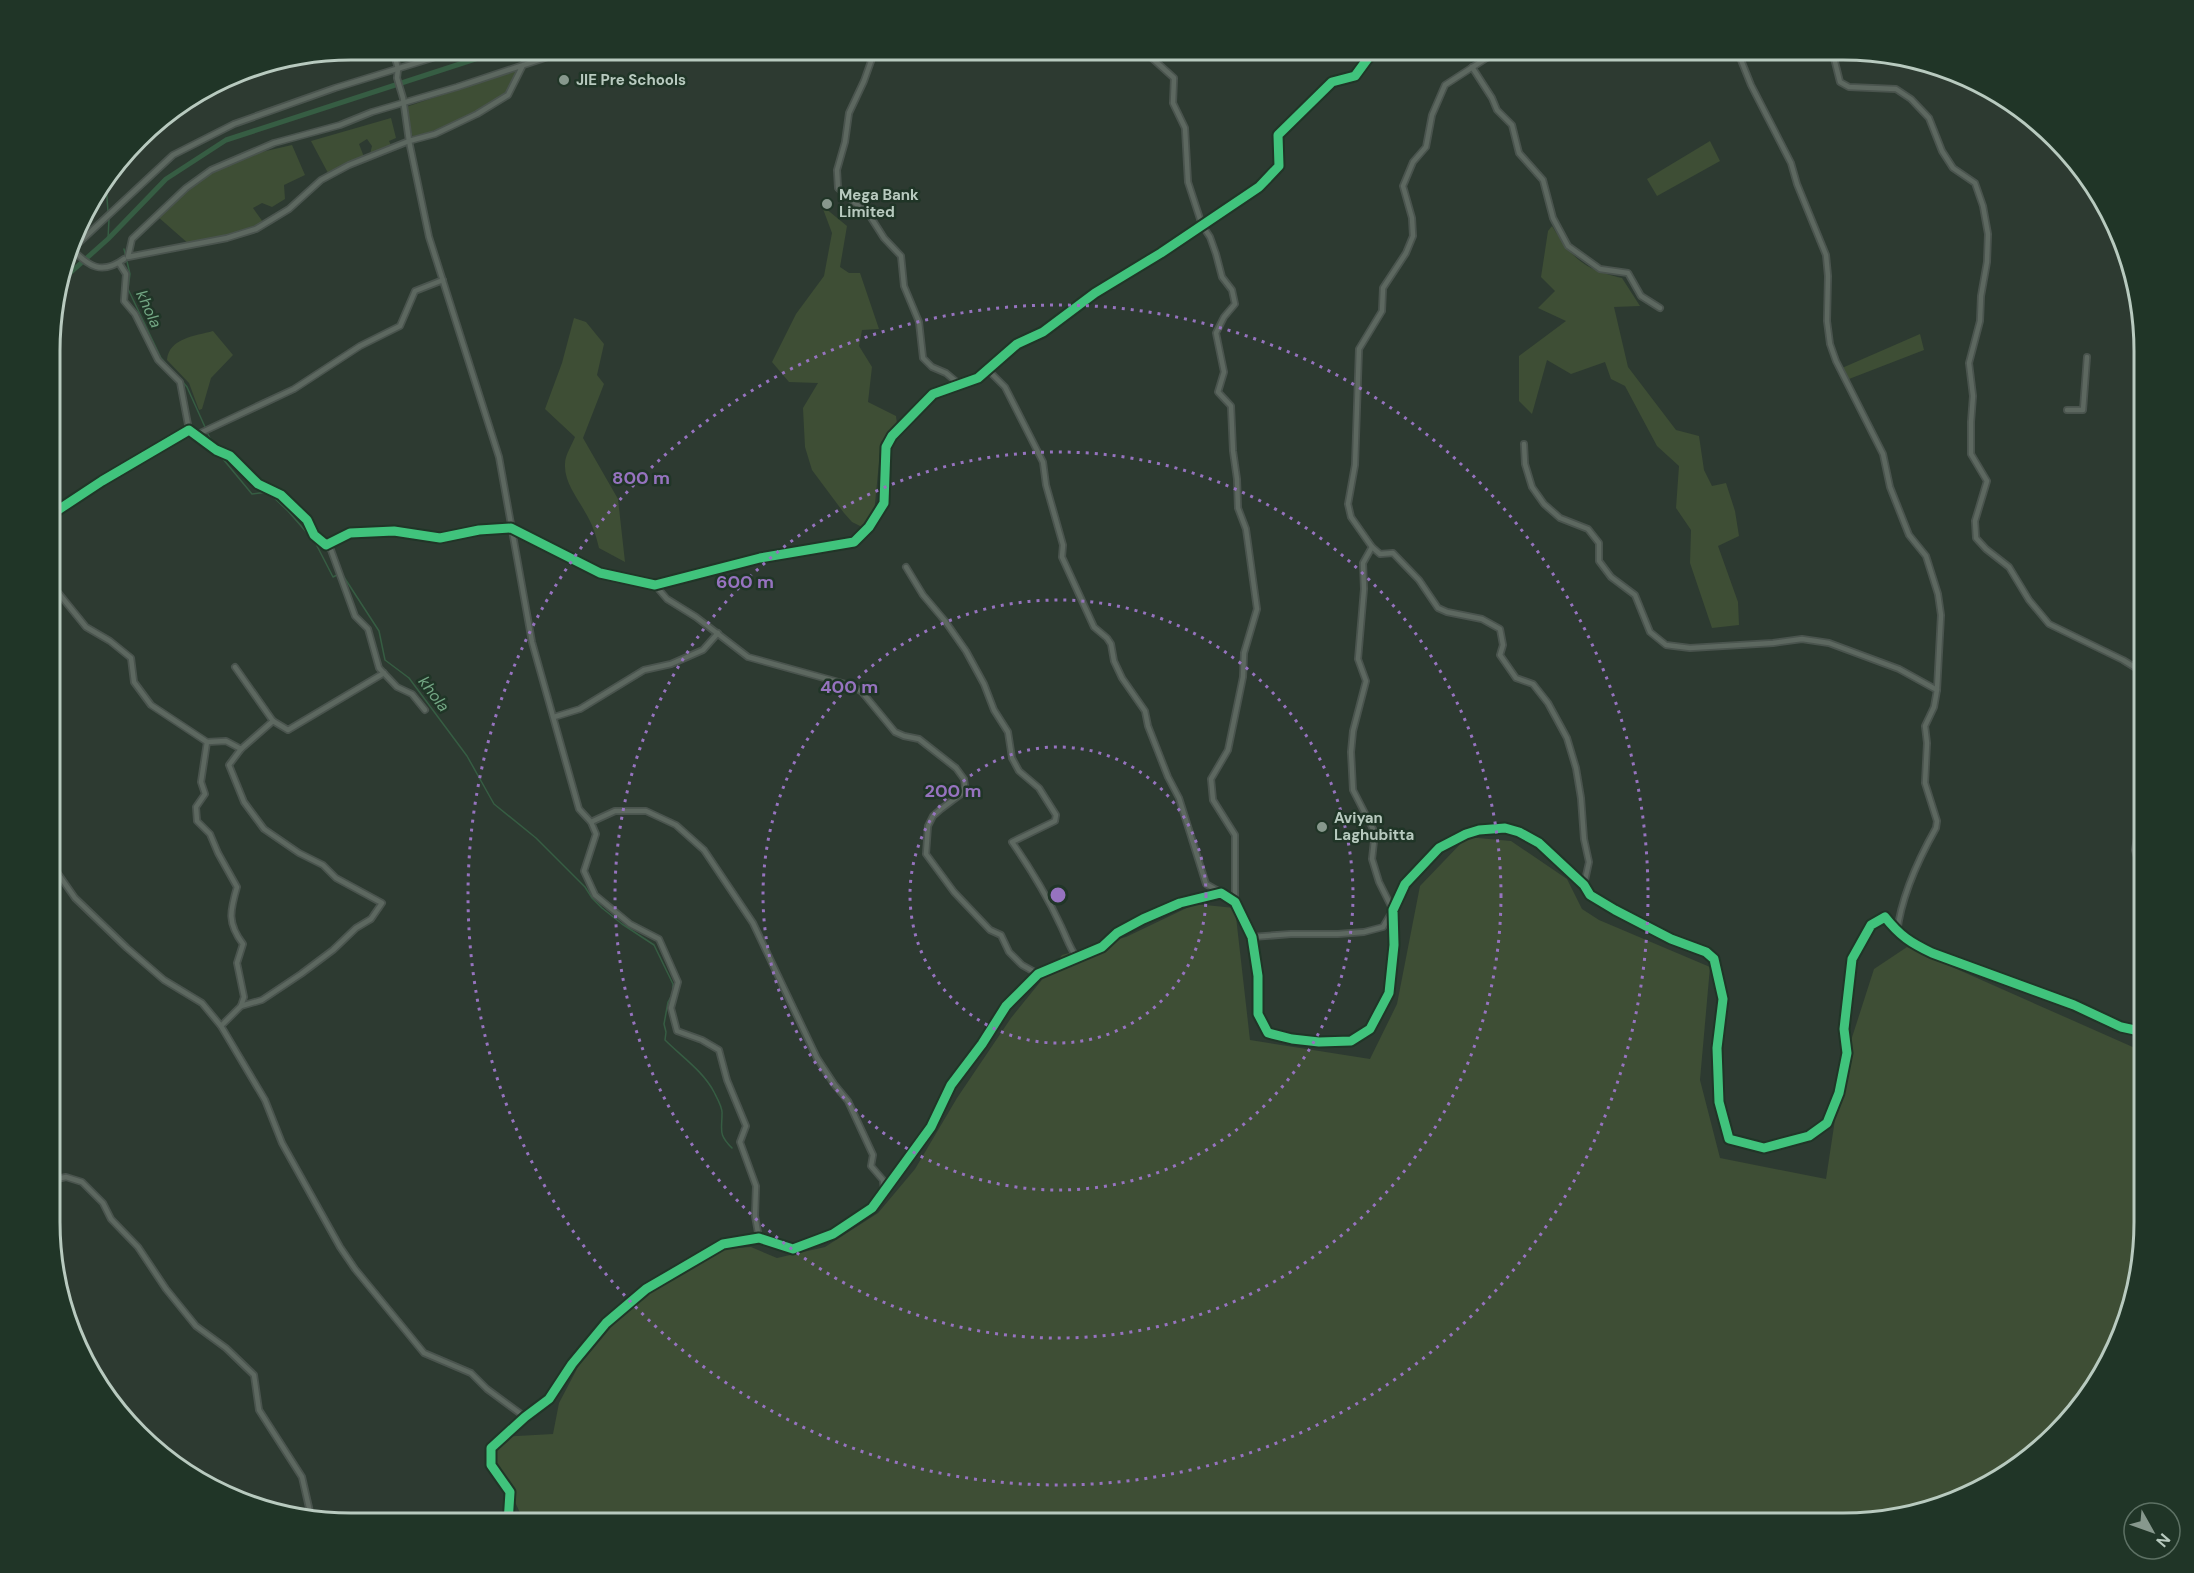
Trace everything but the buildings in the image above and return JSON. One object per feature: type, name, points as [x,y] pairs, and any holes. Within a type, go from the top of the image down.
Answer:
[{"type":"street","points":[[396,60],[397,78],[429,237],[499,457],[532,642],[579,809],[591,822],[596,834],[584,871],[595,895],[630,924],[659,939],[678,982],[671,1008],[677,1031],[702,1040],[719,1050],[727,1080],[746,1126],[740,1142],[756,1186],[755,1215],[759,1238]]},
{"type":"street","points":[[82,240],[173,155],[234,124],[335,88],[426,60]]},
{"type":"street","points":[[523,65],[508,95],[477,114],[435,134],[409,141],[349,165],[321,180],[289,209],[256,229],[227,238],[128,257],[132,239],[186,188],[210,170],[274,143],[340,125],[403,101],[538,60]]},
{"type":"street","points":[[871,60],[849,113],[845,142],[837,170],[838,188],[870,216],[884,238],[901,256],[904,286],[919,322],[923,358],[932,367],[946,373],[959,384]]},
{"type":"street","points":[[1154,60],[1174,78],[1173,103],[1185,128],[1188,182],[1202,225],[1210,237],[1222,278],[1232,290],[1235,304],[1224,317],[1216,333],[1224,372],[1218,392],[1231,406],[1238,508],[1246,529],[1257,609],[1246,647],[1238,707],[1228,750],[1210,779],[1214,800],[1234,835],[1235,902],[1251,937],[1258,976],[1258,1014],[1268,1033],[1292,1039],[1319,1042],[1351,1041],[1370,1029],[1389,993],[1394,945],[1393,910],[1379,882],[1372,859],[1373,829],[1353,790],[1351,752],[1353,731],[1366,681],[1358,659],[1364,589],[1363,563],[1372,547]]},
{"type":"street","points":[[326,545],[350,533],[394,531],[440,538],[479,530],[511,528],[600,573],[655,585],[760,558],[854,543],[869,527],[884,503],[886,447],[892,436],[933,394],[978,378],[1017,344],[1043,332],[1095,293],[1161,253],[1259,187],[1279,166],[1278,135],[1332,82],[1355,76],[1367,60]]},
{"type":"street","points":[[1483,60],[1445,85],[1432,114],[1426,147],[1413,162],[1403,186],[1412,218],[1413,236],[1406,253],[1383,288],[1382,311],[1359,349],[1355,465],[1348,504],[1351,517],[1372,547],[1380,554],[1393,553],[1419,579],[1438,608],[1482,620],[1500,629],[1503,645],[1500,655],[1516,678],[1533,684],[1548,703],[1567,738],[1576,768],[1584,839],[1589,862],[1584,885]]},
{"type":"street","points":[[1741,60],[1751,85],[1791,163],[1797,184],[1826,255],[1827,321],[1830,344],[1836,361],[1883,454],[1890,487],[1909,535],[1926,556],[1934,578],[1941,615],[1937,690],[1934,707],[1925,726],[1927,743],[1925,783],[1936,828],[1912,874],[1902,906],[1897,933]]},
{"type":"street","points":[[1834,60],[1840,82],[1849,87],[1896,89],[1911,99],[1929,118],[1942,151],[1953,168],[1975,183],[1983,206],[1988,234],[1988,262],[1981,296],[1980,321],[1969,363],[1973,396],[1971,454],[1987,480],[1975,521],[1976,538],[2008,567],[2029,600],[2049,624],[2134,667]]},
{"type":"street","points":[[1472,67],[1497,110],[1512,125],[1519,153],[1543,180],[1553,218],[1568,246],[1600,269],[1628,273],[1641,296],[1659,308]]},
{"type":"street","points":[[76,254],[88,266],[104,268],[124,259]]},
{"type":"street","points":[[118,263],[126,274],[124,301],[135,314],[158,360],[180,382],[189,430],[216,450],[230,456],[258,484],[282,495],[307,520],[314,535],[331,550],[338,575],[355,616],[368,629],[380,668],[397,687],[412,694],[425,710]]},
{"type":"street","points":[[196,435],[294,389],[360,346],[400,326],[415,291],[443,280]]},
{"type":"street","points":[[2067,410],[2083,410],[2087,357]]},
{"type":"street","points":[[987,369],[1005,387],[1043,462],[1046,485],[1063,545],[1062,557],[1094,627],[1111,644],[1114,661],[1122,678],[1146,711],[1148,726],[1179,798],[1206,884],[1235,902]]},
{"type":"street","points":[[60,509],[126,466],[189,430]]},
{"type":"street","points":[[1524,444],[1525,464],[1532,487],[1544,504],[1560,518],[1588,529],[1599,543],[1599,561],[1611,578],[1635,596],[1650,632],[1666,645],[1690,648],[1802,639],[1829,643],[1899,669],[1937,690]]},
{"type":"street","points":[[906,567],[923,595],[966,651],[984,684],[994,710],[1008,732],[1012,758],[1019,771],[1039,788],[1056,815],[1055,821],[1044,828],[1012,842],[1042,890],[1069,947],[1077,958]]},
{"type":"street","points":[[655,585],[667,600],[696,616],[748,657],[853,686],[862,692],[895,732],[919,739],[956,768],[964,779],[965,786],[961,794],[933,816],[928,826],[926,854],[954,892],[990,930],[1001,935],[1009,952],[1022,965],[1038,974]]},
{"type":"street","points":[[60,595],[86,627],[110,641],[130,658],[134,682],[151,705],[207,742],[226,741],[241,749]]},
{"type":"street","points":[[554,717],[580,709],[644,670],[671,664],[703,650],[718,633]]},
{"type":"street","points":[[235,667],[273,721],[288,730],[384,673]]},
{"type":"street","points":[[241,1006],[262,1000],[301,974],[333,950],[356,928],[371,919],[382,903],[336,878],[323,865],[299,853],[264,829],[244,802],[229,765],[241,749],[273,721]]},
{"type":"street","points":[[207,742],[201,782],[205,794],[196,807],[197,821],[210,834],[237,887],[231,910],[232,927],[243,944],[237,963],[244,997],[241,1006],[221,1026]]},
{"type":"street","points":[[591,822],[615,811],[646,811],[676,825],[704,850],[753,923],[817,1058],[848,1101],[873,1155],[872,1166],[883,1180],[884,1194]]},
{"type":"street","points":[[1251,937],[1364,932],[1383,927],[1405,884],[1439,848],[1479,830],[1505,828],[1520,832],[1539,843],[1584,885],[1590,895],[1671,939],[1706,952],[1713,959],[1723,999],[1717,1048],[1719,1102],[1729,1140],[1764,1148],[1809,1136],[1827,1123],[1839,1093],[1847,1053],[1844,1029],[1851,958],[1871,925],[1885,917],[1897,933],[1912,944],[1948,960],[2074,1005],[2121,1027],[2134,1030]]},
{"type":"street","points":[[60,877],[75,898],[127,948],[164,980],[202,1003],[221,1026],[265,1100],[299,1178],[340,1247],[355,1269],[424,1353],[471,1373],[487,1389],[525,1417]]},
{"type":"street","points":[[509,1513],[510,1492],[491,1465],[491,1448],[549,1399],[572,1364],[606,1323],[646,1289],[723,1244],[759,1238],[793,1249],[833,1234],[872,1208],[931,1127],[951,1085],[982,1044],[1006,1006],[1038,974],[1102,947],[1117,933],[1143,919],[1180,903],[1221,893]]},
{"type":"street","points":[[60,1178],[66,1177],[82,1182],[103,1203],[111,1219],[138,1247],[166,1289],[196,1326],[226,1348],[254,1375],[259,1410],[302,1478],[310,1510]]},
{"type":"green space","points":[[521,68],[507,94],[470,116],[413,139],[406,107]]},
{"type":"green space","points":[[391,118],[396,138],[389,141],[392,147],[370,154],[372,146],[367,139],[359,144],[364,157],[328,173],[311,141]]},
{"type":"green space","points":[[1710,141],[1720,161],[1657,196],[1647,179]]},
{"type":"green space","points":[[292,145],[305,175],[284,185],[285,199],[272,207],[262,203],[253,208],[263,222],[240,233],[190,245],[157,216],[207,176],[253,154]]},
{"type":"green space","points":[[825,208],[847,226],[840,267],[849,273],[860,273],[879,329],[862,330],[859,346],[872,367],[868,402],[896,416],[897,424],[881,442],[874,514],[864,528],[852,522],[812,470],[805,447],[803,408],[818,383],[789,382],[772,362],[796,314],[824,276],[832,233],[823,209]]},
{"type":"green space","points":[[1552,226],[1566,247],[1580,261],[1598,271],[1622,278],[1640,306],[1614,307],[1628,367],[1676,430],[1699,436],[1704,470],[1712,486],[1726,483],[1735,511],[1739,536],[1718,546],[1738,602],[1739,625],[1712,628],[1690,563],[1691,530],[1676,508],[1679,466],[1657,446],[1625,386],[1611,379],[1605,362],[1571,374],[1547,360],[1532,414],[1519,401],[1519,356],[1566,321],[1538,308],[1555,291],[1541,277],[1548,231]]},
{"type":"green space","points":[[574,318],[586,322],[604,344],[597,375],[604,384],[583,438],[618,499],[625,562],[599,548],[592,525],[565,471],[567,454],[575,437],[545,409],[562,363]]},
{"type":"green space","points":[[213,331],[233,355],[211,378],[202,409],[199,410],[189,383],[167,360],[172,347],[178,342]]},
{"type":"green space","points":[[1920,334],[1924,350],[1849,379],[1842,368]]},
{"type":"green space","points":[[1467,837],[1511,841],[1567,879],[1582,909],[1599,920],[1710,967],[1700,1080],[1720,1158],[1826,1179],[1839,1093],[1849,1056],[1847,1053],[1874,969],[1907,947],[2134,1048],[2132,1260],[2124,1298],[2112,1334],[2085,1384],[2062,1414],[2035,1441],[1989,1474],[1937,1498],[1881,1511],[1843,1513],[520,1513],[493,1455],[501,1437],[553,1434],[559,1403],[599,1327],[704,1250],[751,1247],[777,1258],[825,1247],[878,1213],[915,1169],[957,1098],[1011,1018],[1062,955],[1126,937],[1195,904],[1235,908],[1250,1040],[1370,1059],[1397,1004],[1420,886]]},
{"type":"waterway","points":[[71,272],[108,239],[166,179],[226,140],[472,60]]},
{"type":"waterway","name":"khola","points":[[107,193],[108,212]]},
{"type":"waterway","name":"khola","points":[[108,239],[109,219]]},
{"type":"waterway","name":"khola","points":[[124,249],[130,274],[128,289],[161,358],[176,375]]},
{"type":"waterway","name":"khola","points":[[182,381],[205,427]]},
{"type":"waterway","name":"khola","points":[[207,432],[214,447]]},
{"type":"waterway","name":"khola","points":[[218,453],[252,494],[268,492],[288,511],[315,542],[333,577],[337,575]]},
{"type":"waterway","name":"khola","points":[[342,574],[379,631],[385,660],[409,678],[467,756],[494,804],[536,838],[585,887],[602,908],[654,945],[673,984],[673,993],[668,1002],[664,1024],[665,1040],[709,1084],[722,1109],[723,1136],[732,1148]]},
{"type":"cycle path","points":[[60,509],[189,430],[216,450],[230,456],[258,484],[281,495],[307,520],[314,535],[326,545],[350,533],[394,531],[440,538],[479,530],[511,528],[600,573],[655,585],[760,558],[854,542],[869,527],[884,503],[886,447],[892,436],[933,394],[978,378],[1017,344],[1043,332],[1095,293],[1161,253],[1259,187],[1279,166],[1278,135],[1332,82],[1355,76],[1367,60]]},
{"type":"cycle path","points":[[509,1513],[510,1492],[491,1465],[491,1448],[549,1399],[572,1364],[606,1323],[646,1289],[723,1244],[759,1238],[793,1249],[833,1234],[872,1208],[931,1127],[951,1085],[982,1044],[1006,1006],[1038,974],[1102,947],[1117,933],[1180,903],[1221,893],[1235,902],[1252,937],[1258,976],[1258,1014],[1268,1033],[1319,1042],[1351,1041],[1370,1029],[1389,993],[1394,945],[1393,910],[1405,884],[1439,848],[1466,834],[1479,830],[1505,828],[1519,832],[1539,843],[1584,885],[1590,895],[1671,939],[1706,952],[1714,959],[1723,999],[1717,1048],[1719,1102],[1729,1139],[1764,1148],[1809,1136],[1827,1123],[1839,1093],[1847,1053],[1844,1029],[1852,959],[1871,925],[1885,917],[1906,938],[1932,953],[2074,1005],[2121,1027],[2134,1030]]},
{"type":"place","name":"JIE Pre Schools","points":[[564,80]]},
{"type":"place","name":"Mega Bank Limited","points":[[827,204]]},
{"type":"place","name":"Aviyan Laghubitta","points":[[1322,827]]}]
